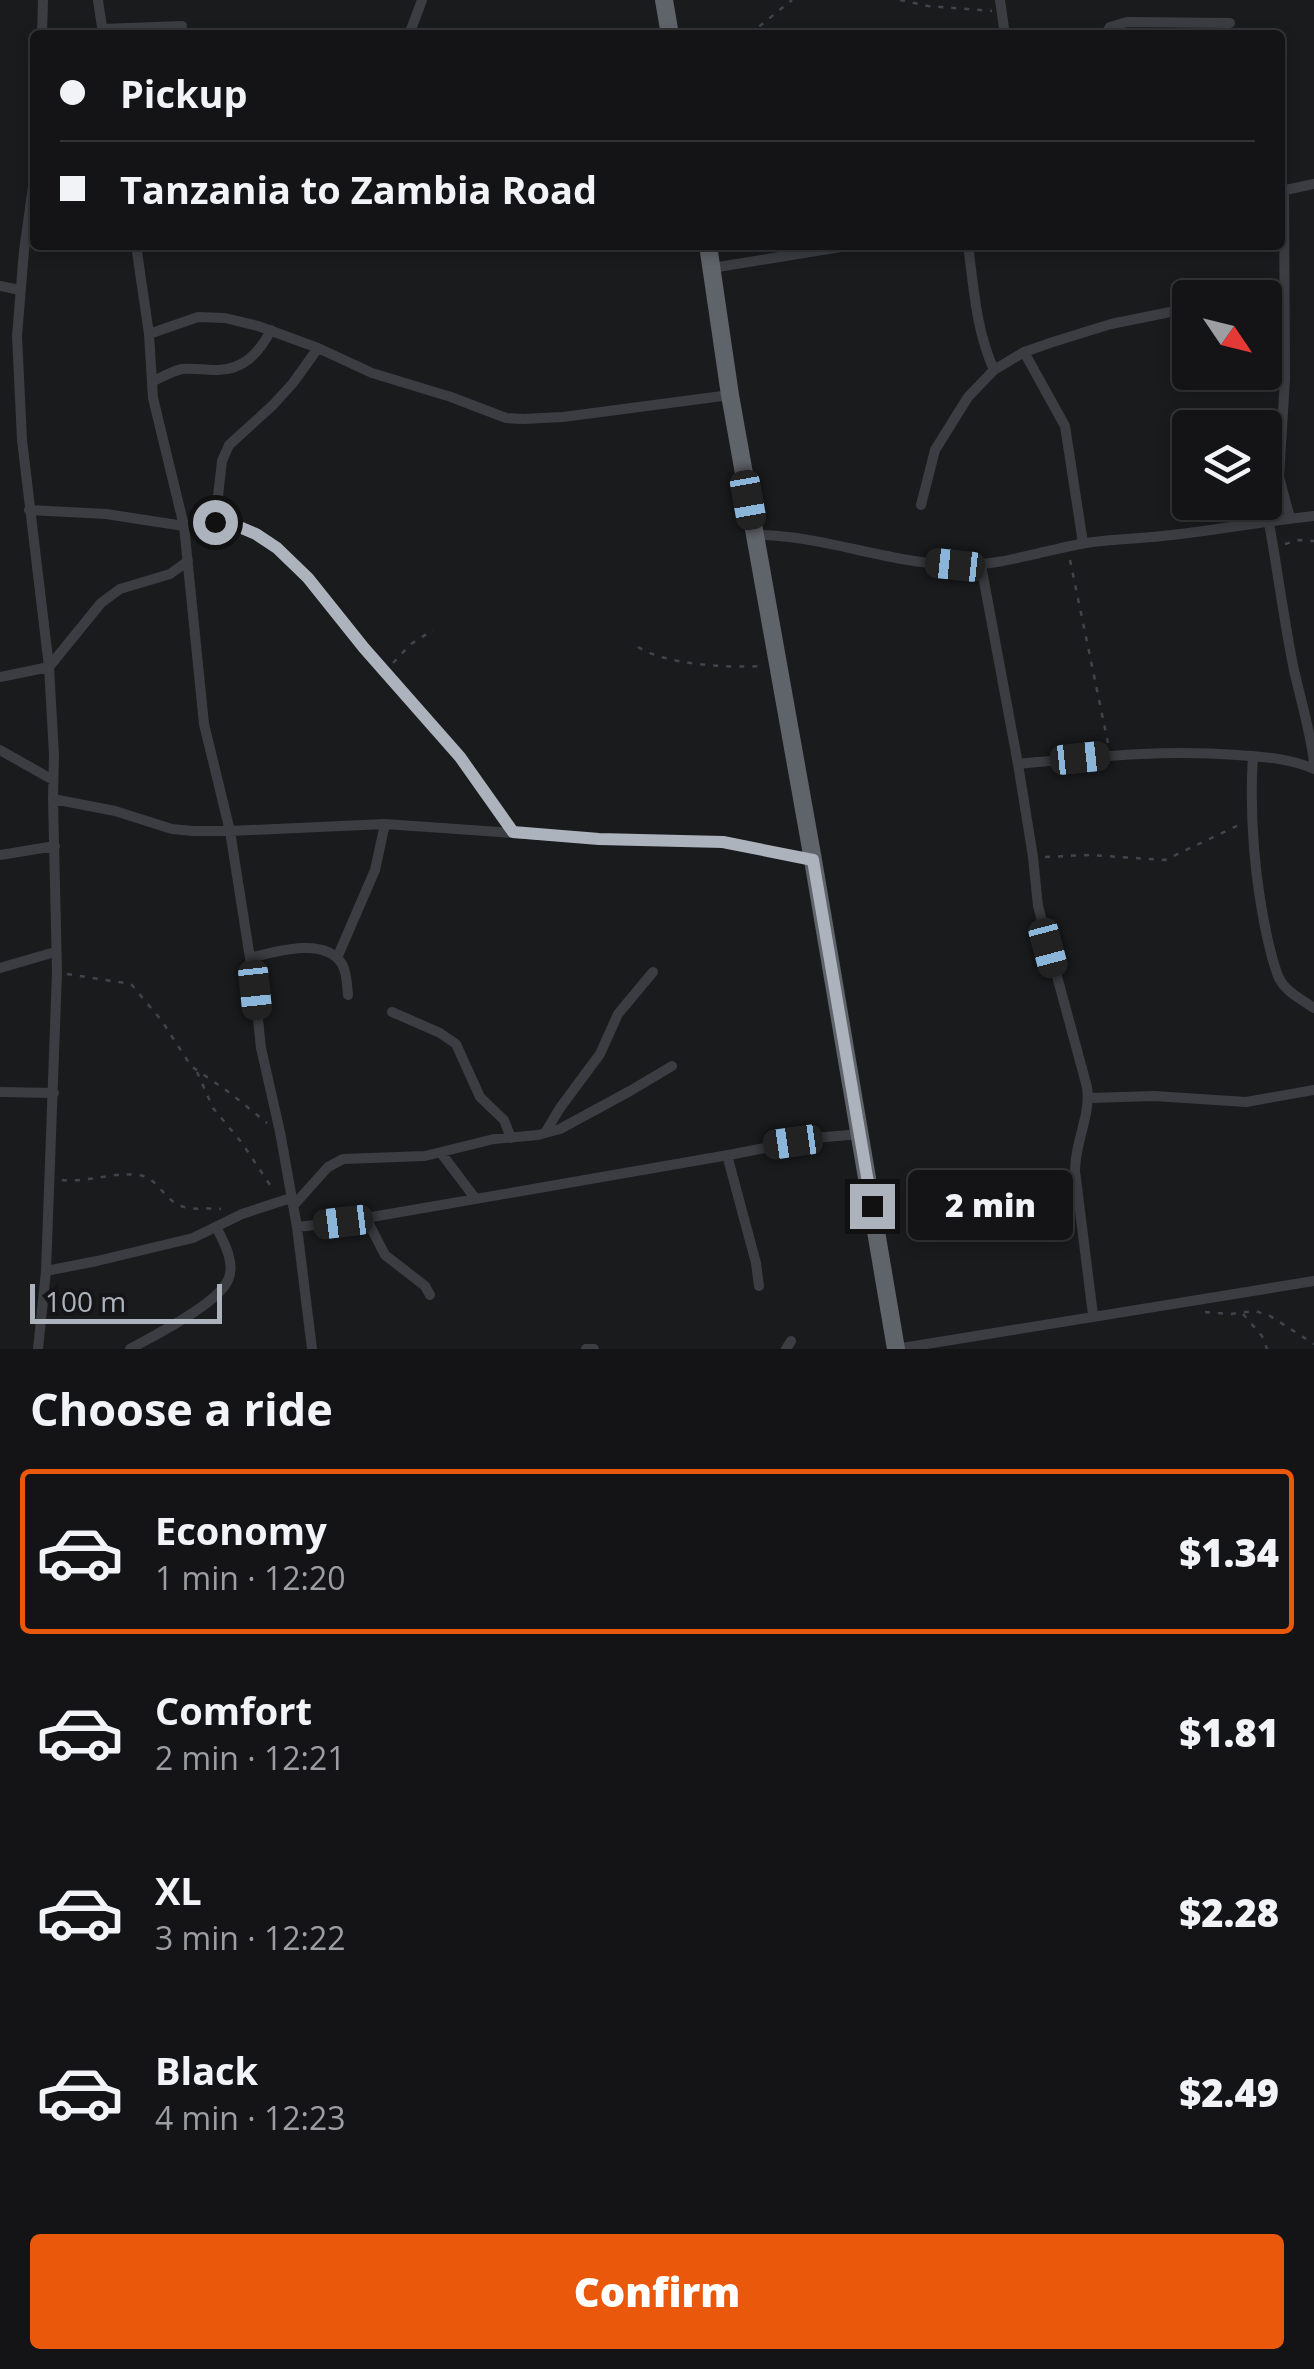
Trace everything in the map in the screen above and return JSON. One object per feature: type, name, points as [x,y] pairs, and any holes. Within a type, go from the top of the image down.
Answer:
[{"type":"highway","points":[[664,0],[669,30]]},
{"type":"highway","points":[[709,250],[730,396],[896,1349]]},
{"type":"street","points":[[42,30],[43,0]]},
{"type":"street","points":[[98,0],[103,30]]},
{"type":"street","points":[[411,30],[422,0]]},
{"type":"street","points":[[1108,30],[1126,22],[1230,22]]},
{"type":"street","points":[[129,30],[182,26]]},
{"type":"street","points":[[1285,190],[1314,184]]},
{"type":"street","points":[[30,211],[20,290],[19,387],[29,510],[49,667],[56,972],[46,1271],[38,1349]]},
{"type":"street","points":[[137,250],[150,334],[152,382],[184,526],[204,724],[230,831],[261,1048],[280,1132],[288,1202],[297,1227],[312,1349]]},
{"type":"street","points":[[712,268],[822,250]]},
{"type":"street","points":[[969,250],[976,314],[994,370]]},
{"type":"street","points":[[1283,250],[1284,380],[1279,477],[1290,518]]},
{"type":"street","points":[[0,286],[20,290]]},
{"type":"street","points":[[921,505],[935,450],[968,397],[994,370],[1024,352],[1111,324],[1172,312]]},
{"type":"street","points":[[150,334],[198,317],[224,318],[271,330],[372,373],[506,418],[563,417],[730,396]]},
{"type":"street","points":[[152,382],[179,369],[238,367],[263,346],[271,330]]},
{"type":"street","points":[[215,522],[222,461],[228,445],[284,394],[318,348]]},
{"type":"street","points":[[1024,352],[1065,426],[1082,543]]},
{"type":"street","points":[[29,510],[106,514],[184,526],[215,522],[256,534],[308,578],[460,757],[513,832]]},
{"type":"street","points":[[754,534],[840,544],[910,560],[981,565],[1082,543],[1314,516]]},
{"type":"street","points":[[1018,764],[1197,752],[1278,758],[1314,766],[1310,728],[1288,638],[1269,524]]},
{"type":"street","points":[[0,677],[49,667],[84,623],[120,589],[170,574],[188,561]]},
{"type":"street","points":[[981,565],[1018,764],[1038,906],[1089,1098],[1075,1150],[1075,1171],[1093,1315]]},
{"type":"street","points":[[0,750],[54,780]]},
{"type":"street","points":[[1253,756],[1258,886],[1275,966],[1287,989],[1314,1008]]},
{"type":"street","points":[[53,799],[115,811],[172,829],[230,831],[386,824],[599,839],[723,842],[813,860]]},
{"type":"street","points":[[337,958],[375,870],[386,824]]},
{"type":"street","points":[[0,855],[55,846]]},
{"type":"street","points":[[250,958],[292,948],[330,953],[343,966],[348,995]]},
{"type":"street","points":[[0,968],[55,952]]},
{"type":"street","points":[[545,1133],[600,1054],[618,1014],[653,972]]},
{"type":"street","points":[[392,1012],[456,1044],[480,1097],[504,1120],[511,1138]]},
{"type":"street","points":[[46,1271],[194,1238],[242,1214],[288,1202],[328,1167],[344,1159],[425,1156],[494,1139],[545,1133],[574,1123],[672,1066]]},
{"type":"street","points":[[1089,1098],[1154,1096],[1246,1102],[1314,1090]]},
{"type":"street","points":[[0,1092],[54,1093]]},
{"type":"street","points":[[297,1227],[815,1138],[860,1134]]},
{"type":"street","points":[[441,1152],[475,1198]]},
{"type":"street","points":[[727,1155],[759,1286]]},
{"type":"street","points":[[366,1218],[385,1255],[425,1286],[430,1295]]},
{"type":"street","points":[[130,1349],[220,1292],[229,1279],[230,1268],[216,1228]]},
{"type":"street","points":[[896,1349],[1314,1281]]},
{"type":"path","points":[[756,30],[792,0]]},
{"type":"path","points":[[900,0],[928,6],[1001,6]]},
{"type":"path","points":[[1274,548],[1299,540],[1314,541]]},
{"type":"path","points":[[1067,547],[1110,755]]},
{"type":"path","points":[[385,672],[410,644],[433,630]]},
{"type":"path","points":[[638,647],[670,659],[740,667],[778,666]]},
{"type":"path","points":[[1033,857],[1090,855],[1165,860],[1254,819]]},
{"type":"path","points":[[56,972],[131,984],[158,1015],[191,1066],[280,1132]]},
{"type":"path","points":[[197,1071],[213,1108],[242,1143],[262,1176],[288,1202]]},
{"type":"path","points":[[48,1178],[87,1181],[143,1176],[178,1206],[242,1214]]},
{"type":"path","points":[[1184,1301],[1201,1312],[1255,1312],[1270,1316],[1314,1344]]},
{"type":"path","points":[[1241,1312],[1258,1329],[1267,1349]]},
{"type":"route","points":[[215,522],[256,534],[308,578],[460,757],[513,832],[723,842],[813,860],[872,1206]]}]
